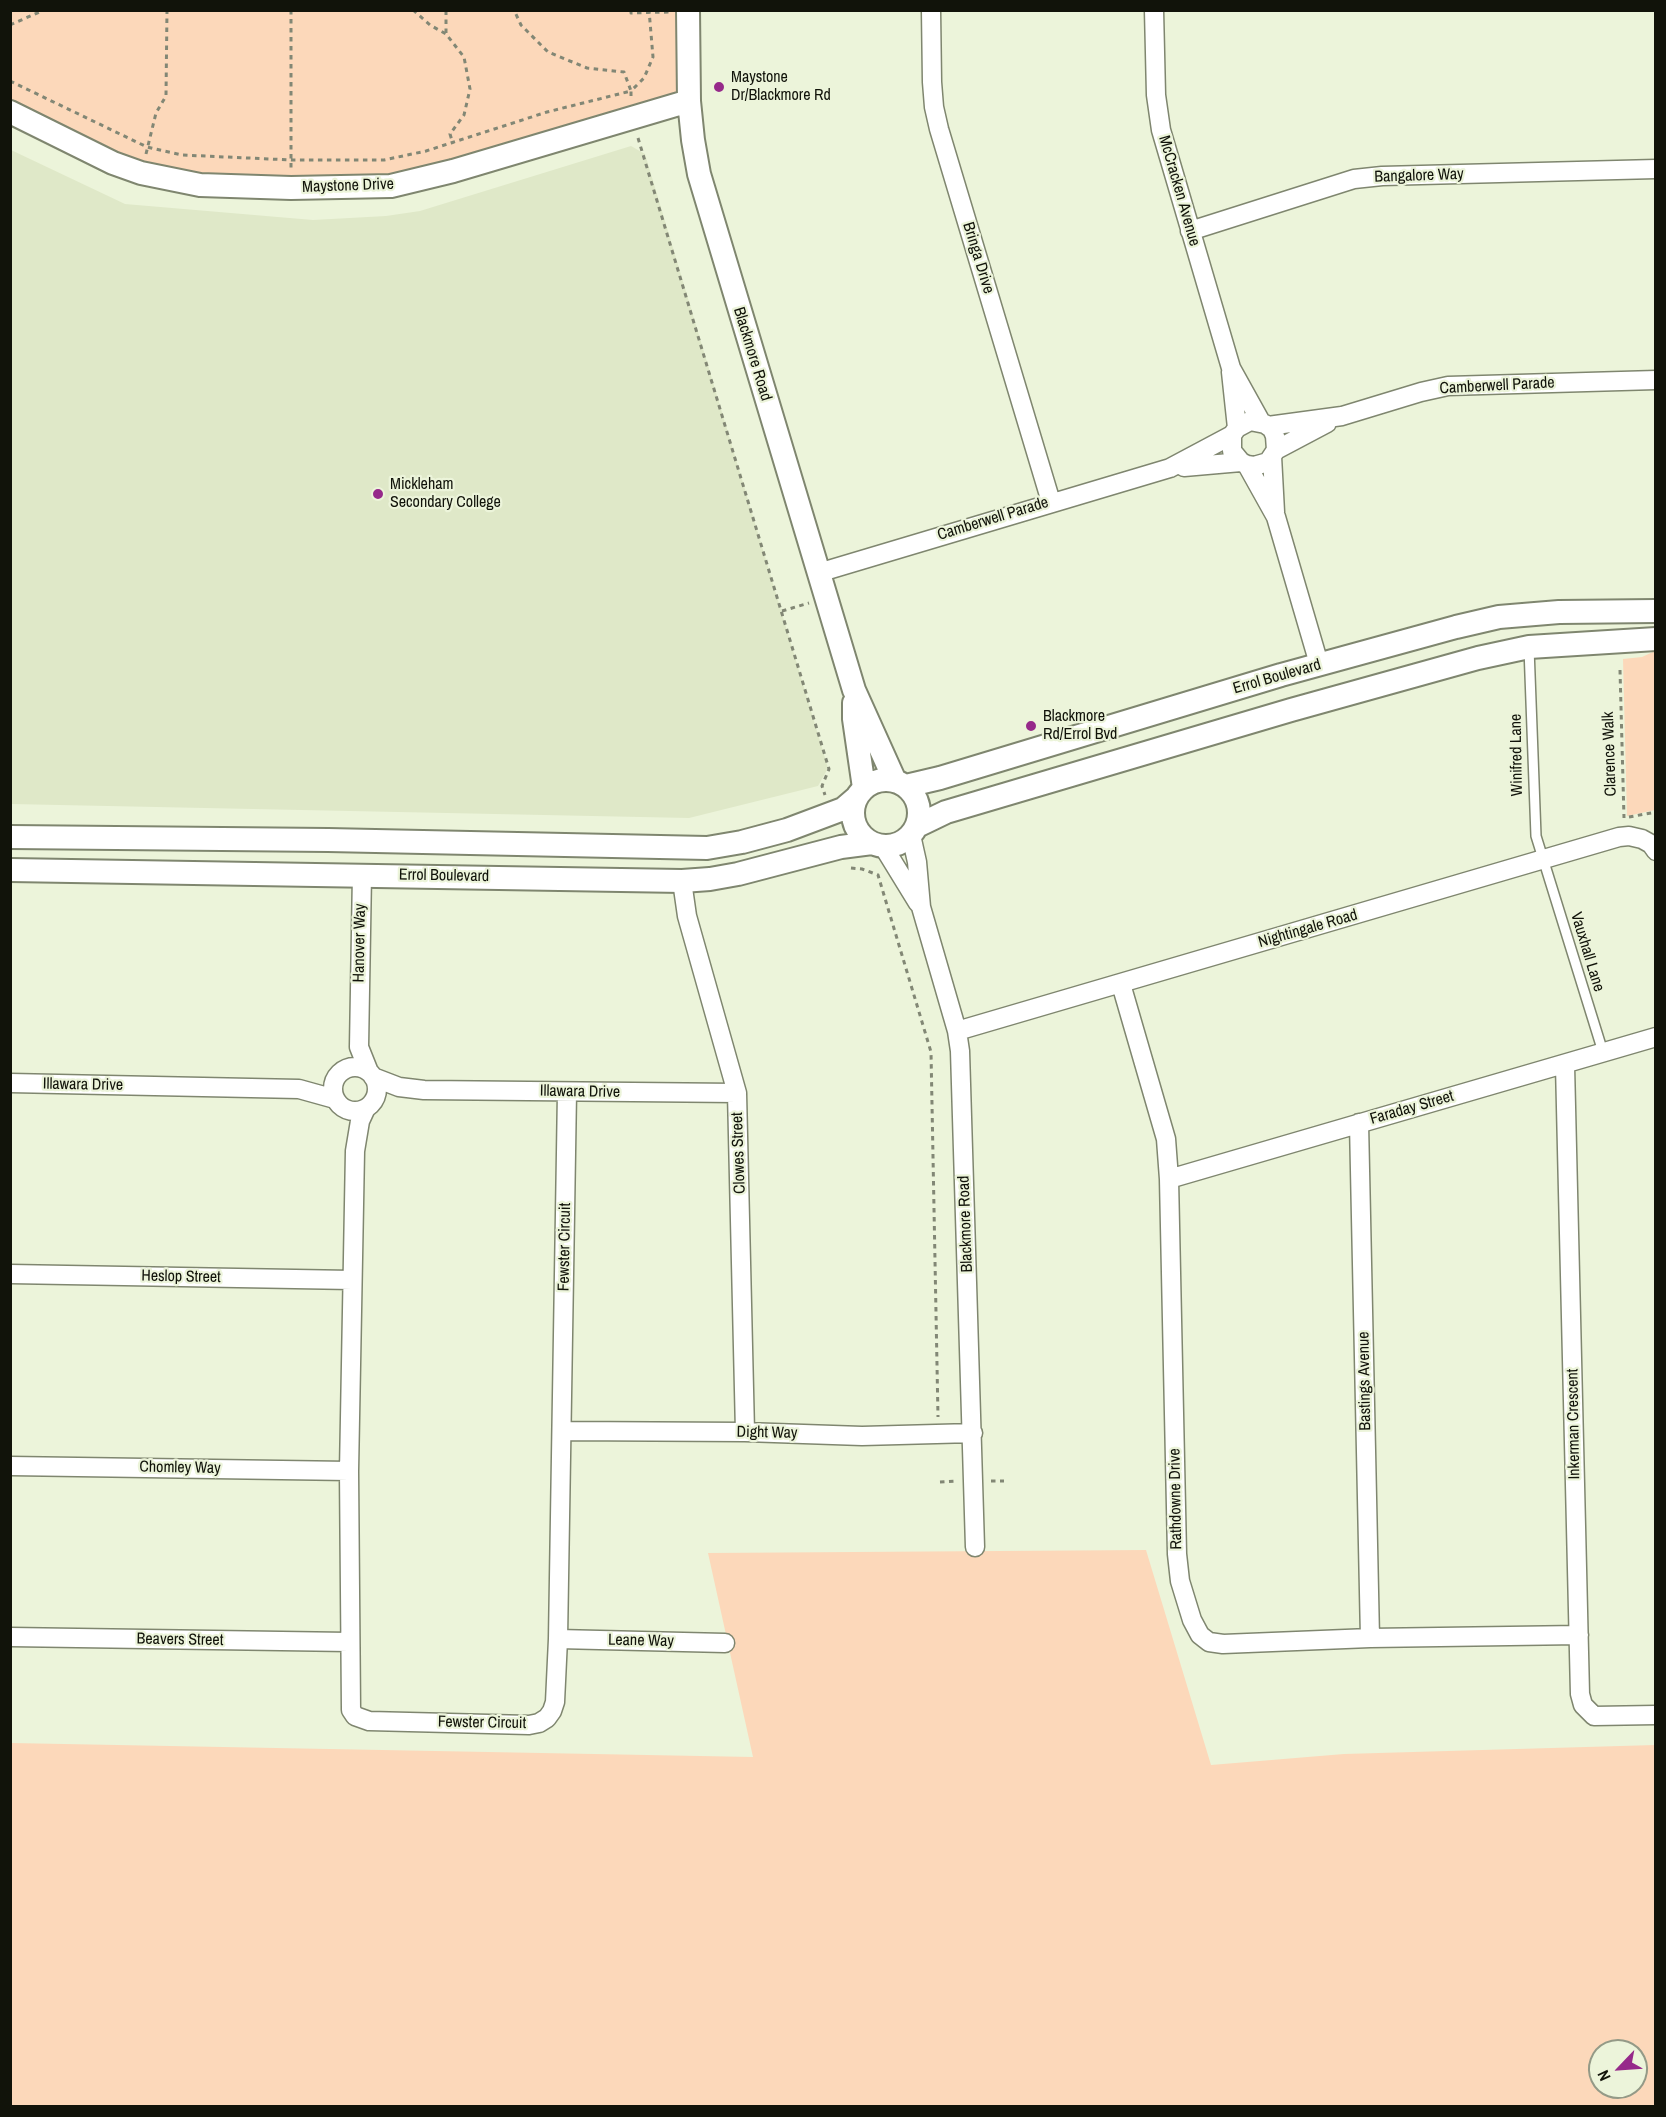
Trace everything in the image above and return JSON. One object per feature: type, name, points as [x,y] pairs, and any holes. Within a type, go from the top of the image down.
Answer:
[{"type":"street","name":"Bringa Drive","points":[[931,10],[932,82],[939,129],[1051,502]]},
{"type":"street","name":"McCracken Avenue","points":[[1154,10],[1158,116],[1231,368],[1264,424]]},
{"type":"street","name":"Blackmore Road","points":[[688,11],[689,102],[699,174],[854,690],[901,784]]},
{"type":"street","name":"Maystone Drive","points":[[10,112],[113,163],[141,173],[200,185],[291,188],[391,186],[453,171],[689,102]]},
{"type":"street","name":"Bangalore Way","points":[[1190,231],[1354,179],[1383,176],[1656,169]]},
{"type":"street","name":"McCracken Avenue","points":[[1231,368],[1234,432]]},
{"type":"street","name":"Camberwell Parade","points":[[1264,424],[1342,416],[1448,386],[1656,380]]},
{"type":"street","name":"Camberwell Parade","points":[[1274,453],[1342,416]]},
{"type":"street","points":[[1276,517],[1244,464],[1232,451],[1234,432],[1250,421],[1264,424],[1275,436],[1276,517],[1319,664]]},
{"type":"street","name":"Camberwell Parade","points":[[1170,468],[1234,432]]},
{"type":"street","points":[[1244,464],[1261,465],[1274,453]]},
{"type":"street","name":"Camberwell Parade","points":[[818,573],[1170,468],[1244,464]]},
{"type":"street","name":"Errol Boulevard","points":[[901,784],[940,778],[1319,664],[1498,617],[1559,612],[1656,611]]},
{"type":"street","points":[[914,830],[919,815],[918,805],[913,794],[901,784],[884,780],[874,782],[861,793],[854,808],[857,829],[864,837],[878,845],[893,846],[903,842],[914,830],[946,812],[1291,710],[1478,658],[1529,647],[1656,639]]},
{"type":"street","name":"Blackmore Road","points":[[854,690],[854,719],[861,793]]},
{"type":"street","name":"Errol Boulevard","points":[[10,837],[328,840],[707,848],[742,842],[787,830],[843,809],[861,793]]},
{"type":"street","name":"Blackmore Road","points":[[914,830],[921,907],[957,1031],[960,1051],[975,1547]]},
{"type":"street","points":[[1629,836],[1642,839],[1651,844],[1656,851]]},
{"type":"street","name":"Nightingale Road","points":[[957,1031],[1619,837],[1629,836]]},
{"type":"street","name":"Blackmore Road","points":[[878,845],[921,907]]},
{"type":"street","name":"Errol Boulevard","points":[[10,870],[682,880],[710,879],[738,874],[841,847],[878,845]]},
{"type":"street","name":"Hanover Way","points":[[362,874],[359,1047],[371,1074]]},
{"type":"street","name":"Clowes Street","points":[[682,880],[687,916],[737,1093],[745,1432]]},
{"type":"street","name":"Rathdowne Drive","points":[[1121,984],[1166,1139],[1169,1179],[1177,1554],[1180,1581],[1192,1620],[1200,1635],[1209,1642],[1223,1644],[1370,1638],[1579,1635]]},
{"type":"street","name":"Hanover Way","points":[[338,1075],[348,1060],[353,1045],[359,1012]]},
{"type":"street","name":"Faraday Street","points":[[1169,1179],[1656,1037]]},
{"type":"street","name":"Inkerman Crescent","points":[[1565,1065],[1580,1694],[1583,1705],[1589,1713],[1601,1717],[1656,1715]]},
{"type":"street","points":[[355,1067],[371,1074],[377,1090],[369,1106],[353,1111],[338,1102],[333,1085],[338,1075],[355,1067]]},
{"type":"street","name":"Illawara Drive","points":[[371,1074],[399,1087],[424,1090]]},
{"type":"street","name":"Illawara Drive","points":[[10,1083],[299,1089],[318,1086],[338,1075]]},
{"type":"street","name":"Illawara Drive","points":[[299,1089],[338,1102]]},
{"type":"street","name":"Illawara Drive","points":[[369,1106],[399,1092],[424,1090],[737,1093]]},
{"type":"street","name":"Fewster Circuit","points":[[369,1106],[357,1135],[355,1151],[350,1471],[351,1710],[361,1719],[529,1725],[547,1718],[555,1702],[567,1092]]},
{"type":"street","name":"Fewster Circuit","points":[[338,1102],[352,1130],[355,1151]]},
{"type":"street","name":"Bastings Avenue","points":[[1359,1123],[1370,1638]]},
{"type":"street","name":"Heslop Street","points":[[10,1274],[352,1280]]},
{"type":"street","name":"Dight Way","points":[[562,1431],[745,1432],[862,1436],[973,1433]]},
{"type":"street","name":"Chomley Way","points":[[10,1466],[350,1471]]},
{"type":"street","name":"Beavers Street","points":[[10,1637],[349,1642]]},
{"type":"street","name":"Leane Way","points":[[558,1639],[725,1643]]},
{"type":"lane","name":"Winifred Lane","points":[[1529,647],[1534,820],[1543,860]]},
{"type":"lane","name":"Vauxhall Lane","points":[[1543,860],[1603,1052]]},
{"type":"path","points":[[10,25],[44,10]]},
{"type":"path","points":[[141,173],[156,113],[166,96],[167,10]]},
{"type":"path","points":[[291,10],[291,188]]},
{"type":"path","points":[[413,10],[430,25],[446,34],[464,57],[470,90],[464,116],[450,134],[453,144],[453,171]]},
{"type":"path","points":[[446,10],[446,34]]},
{"type":"path","points":[[514,10],[521,25],[548,52],[587,68],[624,72],[631,91],[632,118],[829,769],[822,786],[830,814]]},
{"type":"path","points":[[631,10],[631,13],[688,11]]},
{"type":"path","points":[[10,81],[147,147],[182,155],[291,160],[384,160],[453,144],[547,112],[631,91],[644,78],[653,57],[649,12]]},
{"type":"path","points":[[782,611],[825,598]]},
{"type":"path","name":"Clarence Walk","points":[[1620,670],[1624,818],[1629,836]]},
{"type":"path","points":[[1624,818],[1656,812]]},
{"type":"path","points":[[841,847],[849,868],[878,874],[931,1052],[938,1434]]},
{"type":"shaded area","points":[[10,11],[688,11],[689,101],[391,186],[200,185],[11,112]]},
{"type":"shaded area","name":"Mickleham Secondary College","points":[[631,146],[645,154],[828,768],[818,786],[689,818],[11,804],[11,150],[125,204],[313,220],[386,216],[420,211]]},
{"type":"shaded area","points":[[1655,651],[1655,810],[1627,816],[1623,659],[1642,657]]},
{"type":"shaded area","points":[[1146,1550],[1211,1765],[1344,1754],[1655,1745],[1655,2106],[11,2106],[11,1743],[753,1757],[708,1553]]},
{"type":"place","name":"Maystone Dr/Blackmore Rd","points":[[719,87]]},
{"type":"place","name":"Mickleham Secondary College","points":[[378,494]]},
{"type":"place","name":"Blackmore Rd/Errol Bvd","points":[[1031,726]]}]
